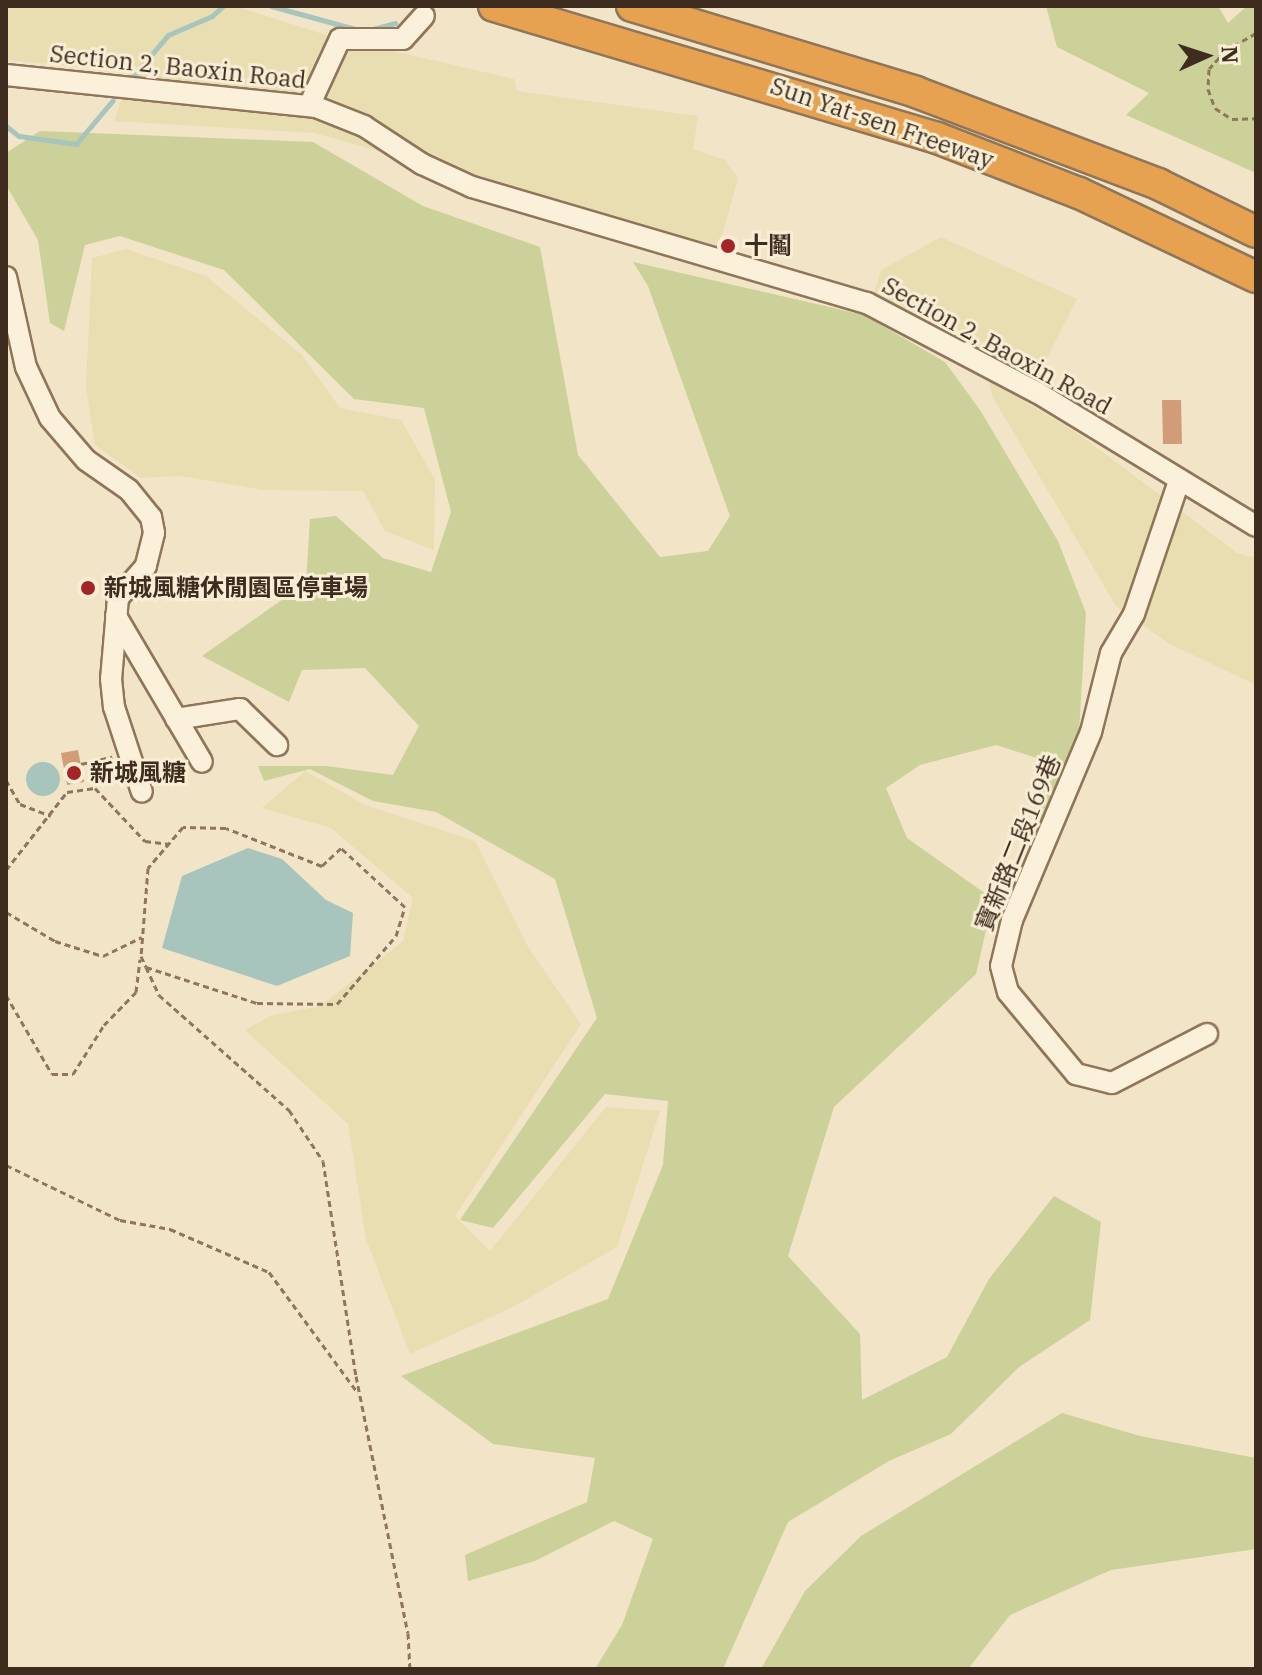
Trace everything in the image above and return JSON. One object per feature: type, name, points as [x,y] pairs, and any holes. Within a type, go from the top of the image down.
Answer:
[{"type":"highway","name":"Sun Yat-sen Freeway","points":[[494,6],[937,138],[1079,193],[1256,277]]},
{"type":"highway","name":"Sun Yat-sen Freeway","points":[[632,6],[916,92],[1158,184],[1256,232]]},
{"type":"street","points":[[309,106],[340,39],[403,39],[424,16]]},
{"type":"street","name":"Section 2, Baoxin Road","points":[[6,75],[309,106],[364,126],[422,164],[472,187],[867,303],[1038,393],[1256,526]]},
{"type":"street","points":[[6,277],[26,367],[61,433],[86,460],[143,502],[151,517],[154,533],[146,566],[118,598],[111,679],[127,753],[142,792]]},
{"type":"street","points":[[6,376],[26,367]]},
{"type":"street","name":"寶新路二段169巷","points":[[1179,481],[1134,614],[1111,653],[1091,732],[1012,920],[1001,966],[1008,992],[1076,1074],[1112,1083],[1207,1034]]},
{"type":"street","points":[[116,616],[202,762]]},
{"type":"street","points":[[176,719],[240,709],[277,745]]},
{"type":"path","points":[[1256,33],[1226,50],[1209,69],[1208,89],[1215,108],[1232,119],[1256,118]]},
{"type":"path","points":[[81,764],[127,753]]},
{"type":"path","points":[[6,780],[20,804],[51,816]]},
{"type":"path","points":[[6,870],[67,792],[95,788],[145,841],[168,844]]},
{"type":"path","points":[[6,995],[52,1074],[73,1074],[104,1025],[136,992],[148,868],[183,827],[226,828],[322,866],[341,848],[405,907],[396,936],[337,1004],[257,1003],[146,967]]},
{"type":"path","points":[[6,912],[55,941],[103,956],[142,937]]},
{"type":"path","points":[[141,956],[159,995],[289,1110],[323,1161],[359,1395],[408,1633],[410,1669]]},
{"type":"path","points":[[6,1165],[120,1220],[170,1229],[269,1272],[359,1395]]},
{"type":"shaded area","points":[[6,6],[235,6],[332,37],[514,79],[517,91],[698,116],[693,149],[725,160],[738,178],[719,246],[314,133],[114,121],[131,72],[6,60]]},
{"type":"shaded area","points":[[941,237],[1077,299],[1025,402],[1077,433],[1237,553],[1256,558],[1256,685],[1168,643],[1116,606],[992,396],[980,340],[874,294],[881,270]]},
{"type":"shaded area","points":[[126,249],[206,276],[302,355],[340,408],[401,420],[435,480],[434,550],[385,531],[363,491],[263,490],[181,476],[141,478],[95,445],[86,387],[92,258]]},
{"type":"shaded area","points":[[305,771],[365,805],[475,841],[528,947],[581,1024],[455,1216],[490,1251],[606,1107],[660,1111],[617,1247],[513,1307],[410,1354],[366,1239],[348,1124],[245,1030],[270,1016],[320,1006],[403,941],[413,898],[331,828],[262,808]]},
{"type":"green space","points":[[1046,6],[1218,6],[1228,23],[1247,6],[1256,6],[1256,173],[1126,115],[1149,93],[1057,47]]},
{"type":"green space","points":[[40,131],[313,142],[423,206],[540,247],[578,455],[660,557],[708,551],[730,516],[648,286],[633,262],[864,315],[945,362],[980,410],[1058,541],[1086,613],[1078,749],[1041,846],[1037,758],[996,745],[920,765],[886,788],[907,838],[993,899],[976,974],[834,1107],[788,1256],[860,1334],[862,1400],[947,1357],[989,1279],[1054,1196],[1101,1222],[1090,1320],[1019,1367],[951,1434],[889,1461],[788,1522],[723,1669],[595,1669],[622,1625],[653,1539],[614,1521],[535,1561],[468,1581],[465,1555],[587,1502],[595,1458],[493,1444],[401,1376],[608,1299],[663,1165],[668,1101],[605,1094],[493,1228],[460,1220],[597,1018],[555,879],[436,812],[373,801],[310,769],[264,781],[258,766],[326,766],[393,775],[419,726],[365,668],[302,670],[289,702],[202,656],[306,583],[310,519],[336,516],[383,558],[431,572],[451,512],[424,408],[354,399],[224,270],[120,236],[85,245],[64,331],[50,323],[38,240],[6,185],[6,153]]},
{"type":"green space","points":[[1062,1413],[1140,1436],[1256,1458],[1256,1549],[1111,1570],[1010,1615],[968,1669],[761,1669],[805,1591],[861,1536]]},
{"type":"water","points":[[43,762],[55,767],[60,779],[55,791],[43,796],[31,791],[26,779],[31,767]]},
{"type":"water","points":[[248,848],[282,859],[326,900],[353,913],[350,956],[277,986],[162,948],[182,876]]},
{"type":"building","points":[[1162,400],[1181,400],[1182,444],[1163,444]]},
{"type":"building","name":"新城風糖","points":[[78,750],[84,782],[67,785],[61,753]]},
{"type":"waterway","points":[[134,75],[168,35],[212,16],[223,6]]},
{"type":"waterway","points":[[271,6],[359,30]]},
{"type":"waterway","points":[[369,30],[395,23]]},
{"type":"waterway","points":[[6,126],[19,136],[76,144],[113,100]]},
{"type":"place","name":"十鬮","points":[[728,246]]},
{"type":"place","name":"新城風糖休閒園區停車場","points":[[88,588]]},
{"type":"place","name":"新城風糖","points":[[74,773]]}]
